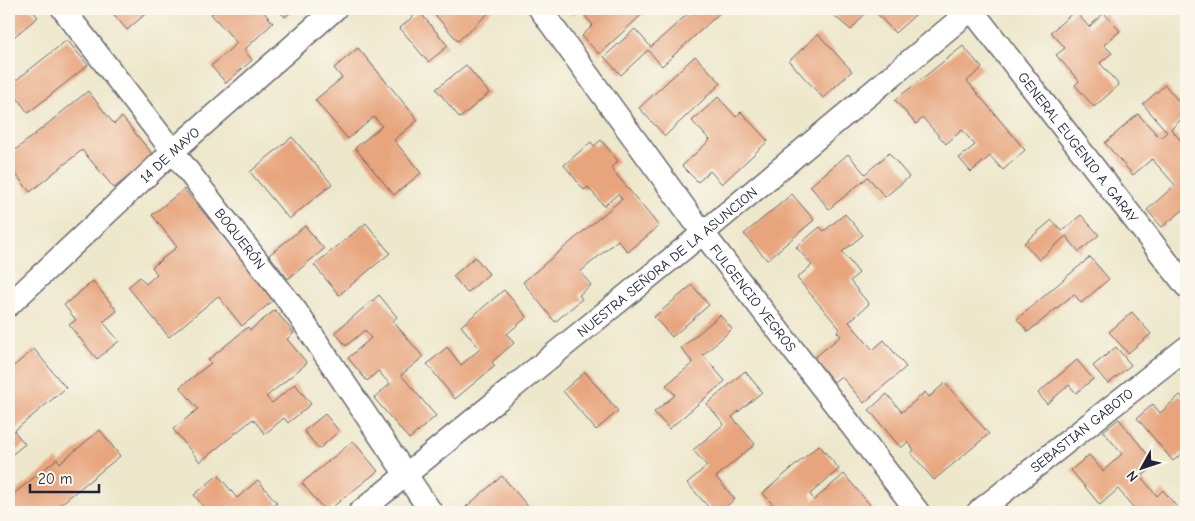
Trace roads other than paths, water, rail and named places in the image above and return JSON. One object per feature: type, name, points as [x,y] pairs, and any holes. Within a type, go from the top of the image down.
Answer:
[{"type":"street","name":"BOQUERÓN","points":[[63,9],[296,311],[431,512]]},
{"type":"street","name":"14 DE MAYO","points":[[9,304],[172,152],[335,9]]},
{"type":"street","name":"FULGENCIO YEGROS","points":[[540,9],[703,233],[918,512]]},
{"type":"street","name":"NUESTRA SEÑORA DE LA ASUNCION","points":[[360,512],[407,476],[703,233],[972,9]]},
{"type":"street","name":"GENERAL EUGENIO A. GARAY","points":[[972,9],[1186,286]]},
{"type":"street","name":"SEBASTIAN GABOTO","points":[[978,512],[1186,348]]}]
